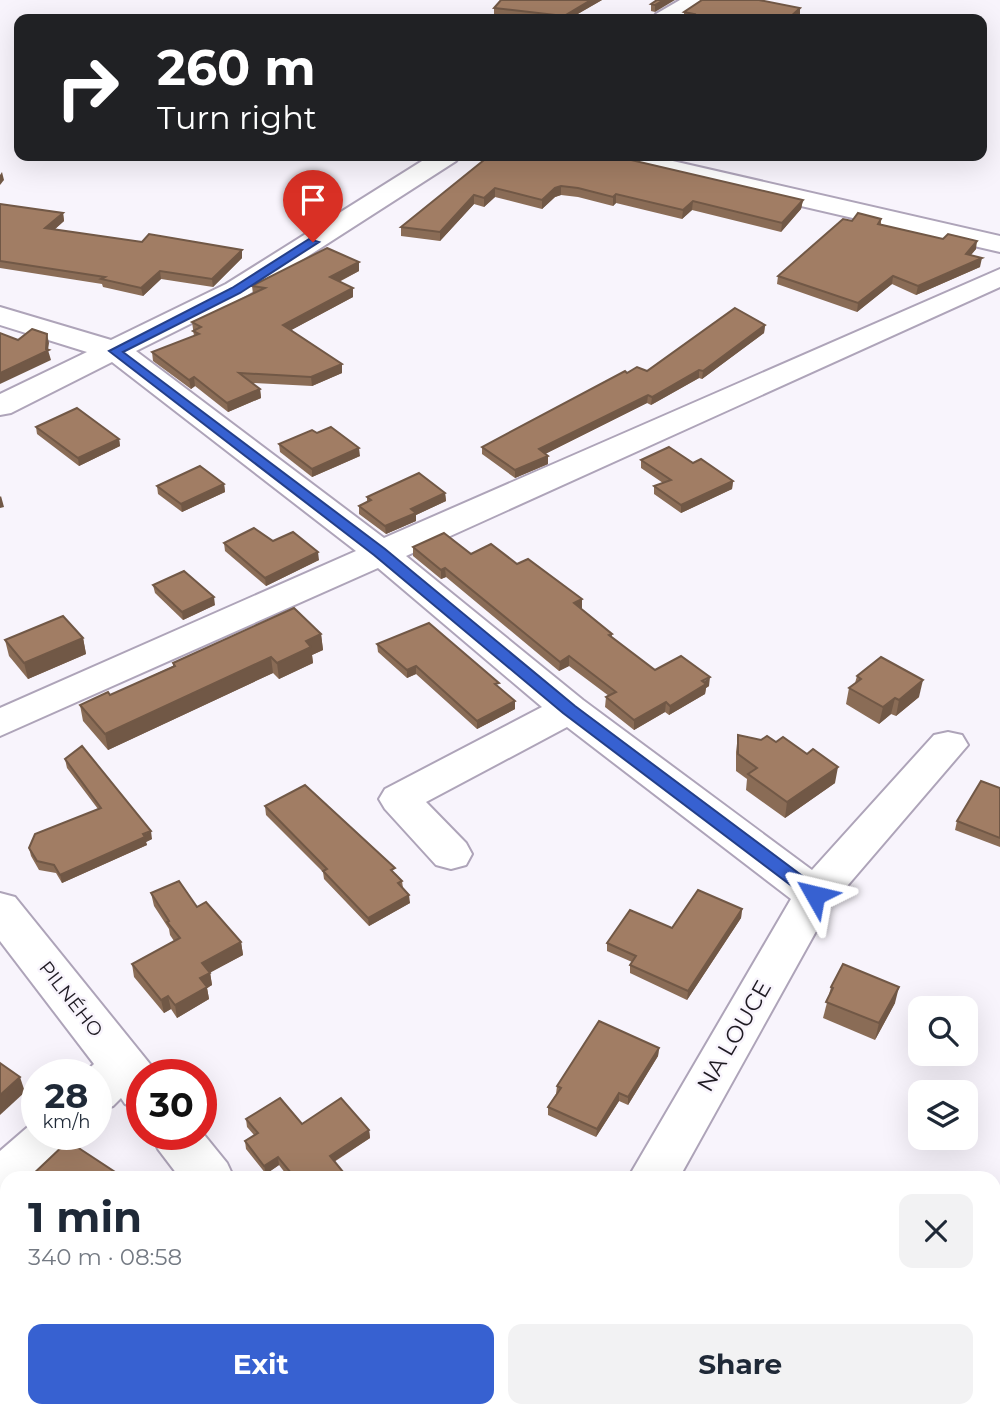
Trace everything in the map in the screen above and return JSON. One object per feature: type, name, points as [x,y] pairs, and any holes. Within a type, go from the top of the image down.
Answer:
[{"type":"street","points":[[672,14],[695,0]]},
{"type":"street","points":[[0,406],[236,290],[439,161]]},
{"type":"street","points":[[641,161],[1000,244]]},
{"type":"street","points":[[0,723],[1000,277]]},
{"type":"street","points":[[0,316],[115,351],[380,552],[569,709],[815,895]]},
{"type":"street","points":[[451,855],[399,799],[569,709]]},
{"type":"street","name":"NA LOUCE","points":[[657,1171],[815,895],[948,745]]},
{"type":"street","name":"PILNÉHO","points":[[0,909],[120,1083]]},
{"type":"street","points":[[13,1171],[35,1150]]},
{"type":"street","points":[[188,1150],[204,1171]]},
{"type":"building","points":[[501,0],[591,0],[567,14],[494,8]]},
{"type":"building","points":[[702,0],[759,0],[800,8],[793,14],[684,12]]},
{"type":"building","points":[[483,161],[635,161],[803,200],[782,223],[693,201],[683,210],[616,194],[613,197],[561,186],[542,200],[495,188],[484,198],[474,195],[440,232],[401,227]]},
{"type":"building","points":[[0,204],[63,213],[45,228],[142,242],[149,234],[242,250],[212,279],[160,271],[141,288],[101,279],[105,277],[0,261]]},
{"type":"building","points":[[858,213],[881,219],[878,224],[943,239],[948,234],[977,241],[966,254],[982,258],[918,286],[893,276],[858,303],[778,276],[843,219],[852,221]]},
{"type":"building","points":[[327,248],[359,262],[330,277],[353,288],[283,325],[342,364],[311,377],[239,373],[260,389],[227,403],[194,377],[189,380],[152,352],[199,334],[193,331],[201,327],[192,322],[265,288],[252,286]]},
{"type":"building","points":[[735,308],[765,325],[703,371],[699,370],[652,397],[648,395],[539,449],[548,456],[515,470],[482,447],[625,371],[627,373],[637,367],[647,371]]},
{"type":"building","points":[[32,329],[47,334],[46,349],[49,350],[0,373],[0,333],[18,340]]},
{"type":"building","points":[[77,408],[119,439],[78,458],[36,427]]},
{"type":"building","points":[[331,427],[359,448],[312,469],[279,444],[312,430],[317,433]]},
{"type":"building","points":[[669,447],[693,463],[701,459],[733,481],[681,505],[654,486],[671,480],[641,460]]},
{"type":"building","points":[[200,466],[224,484],[181,504],[157,486]]},
{"type":"building","points":[[419,473],[445,493],[411,509],[416,513],[385,526],[359,506],[371,500],[367,497]]},
{"type":"building","points":[[254,528],[273,541],[293,532],[318,552],[265,578],[224,543]]},
{"type":"building","points":[[444,533],[471,554],[491,544],[517,564],[528,559],[582,599],[574,603],[612,634],[609,635],[655,670],[681,656],[710,677],[702,681],[706,684],[670,706],[666,702],[634,720],[606,697],[616,692],[569,656],[560,662],[445,568],[441,570],[413,547]]},
{"type":"building","points":[[184,571],[214,597],[182,612],[153,585]]},
{"type":"building","points":[[294,608],[321,634],[306,641],[311,647],[277,663],[271,657],[105,734],[80,705],[108,692],[110,695],[175,666],[173,663]]},
{"type":"building","points":[[63,616],[83,638],[24,663],[5,640]]},
{"type":"building","points":[[429,623],[499,683],[495,684],[515,701],[477,721],[416,666],[407,670],[377,644]]},
{"type":"building","points":[[881,657],[923,680],[899,700],[895,698],[883,707],[849,688],[861,679],[857,676]]},
{"type":"building","points":[[738,735],[761,740],[767,736],[776,742],[783,737],[807,754],[813,749],[838,767],[787,802],[748,774],[757,768],[738,754]]},
{"type":"building","points":[[82,746],[151,831],[143,834],[145,837],[60,875],[54,865],[37,861],[29,848],[35,834],[101,808],[65,759]]},
{"type":"building","points":[[981,781],[1000,788],[1000,838],[957,821]]},
{"type":"building","points":[[305,785],[395,868],[391,870],[402,881],[398,883],[409,895],[368,918],[323,871],[327,869],[265,806]]},
{"type":"building","points":[[179,881],[197,907],[206,902],[241,942],[202,963],[210,973],[200,978],[207,987],[175,1005],[168,996],[161,1000],[132,964],[180,938],[167,922],[169,921],[151,893]]},
{"type":"building","points":[[698,890],[742,909],[688,991],[630,965],[636,956],[607,943],[630,910],[672,928]]},
{"type":"building","points":[[843,964],[899,987],[879,1023],[826,1002]]},
{"type":"building","points":[[599,1021],[659,1048],[628,1097],[619,1093],[597,1129],[548,1107],[561,1088],[557,1086]]},
{"type":"building","points":[[0,1063],[20,1077],[0,1095]]},
{"type":"building","points":[[280,1098],[302,1124],[341,1098],[369,1130],[330,1156],[342,1171],[289,1171],[278,1157],[264,1166],[245,1141],[258,1133],[246,1119]]},
{"type":"building","points":[[59,1150],[82,1150],[113,1171],[36,1171]]},
{"type":"route","points":[[313,242],[236,290],[115,351],[380,552],[569,709],[815,895]]}]
